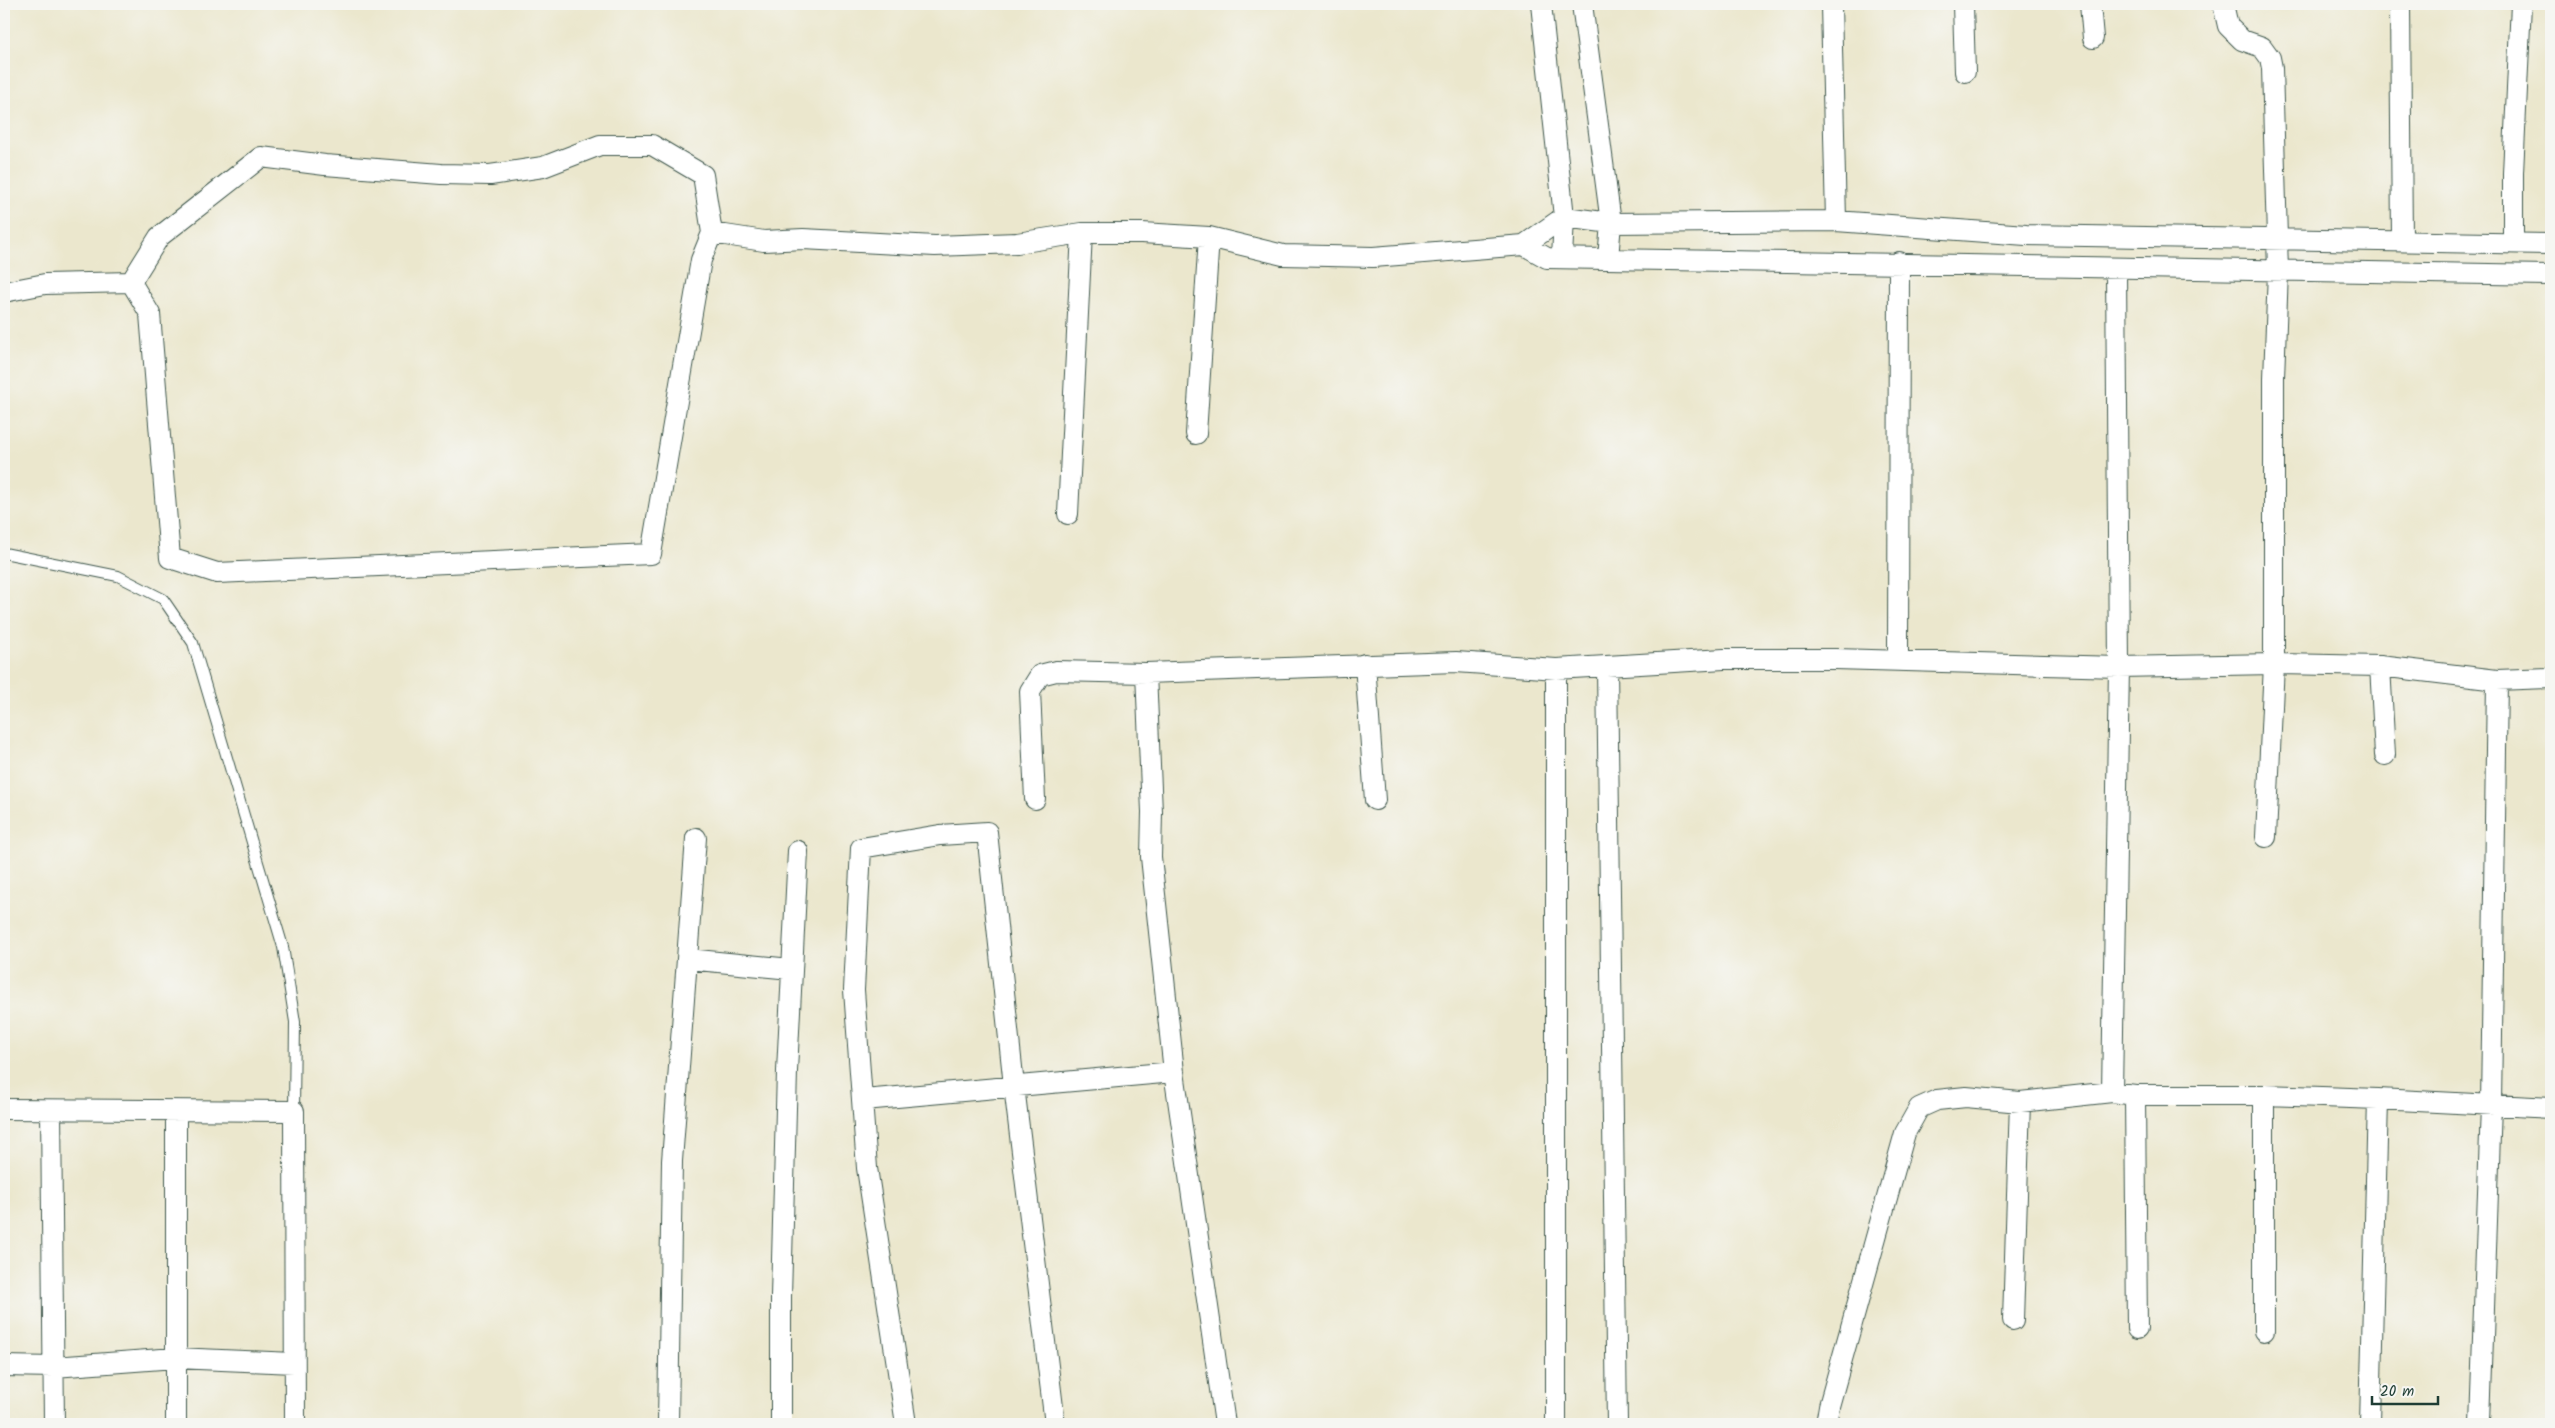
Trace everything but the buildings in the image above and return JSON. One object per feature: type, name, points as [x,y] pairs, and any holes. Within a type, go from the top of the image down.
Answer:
[{"type":"street","points":[[1541,4],[1564,217],[1562,258]]},
{"type":"street","points":[[1582,4],[1611,224],[1608,259]]},
{"type":"street","points":[[1831,4],[1836,221]]},
{"type":"street","points":[[1963,4],[1965,72]]},
{"type":"street","points":[[2090,4],[2093,38]]},
{"type":"street","points":[[2223,4],[2228,26],[2242,40],[2262,47],[2270,58],[2278,271],[2274,378],[2274,664],[2266,837]]},
{"type":"street","points":[[2400,4],[2402,241]]},
{"type":"street","points":[[2513,243],[2513,173],[2521,4]]},
{"type":"street","points":[[652,145],[703,175],[712,234],[701,260],[651,554],[217,573],[170,558],[150,314],[131,282],[159,237],[261,157],[370,169],[490,175],[543,167],[600,146],[652,145]]},
{"type":"street","points":[[712,234],[764,241],[803,239],[935,246],[1017,243],[1082,234],[1142,233],[1209,236],[1292,255],[1373,256],[1524,244],[1564,217],[1611,224],[1836,221],[2026,235],[2551,244]]},
{"type":"street","points":[[1068,514],[1082,234]]},
{"type":"street","points":[[1196,434],[1209,236]]},
{"type":"street","points":[[1524,244],[1547,258],[1899,262],[2116,268],[2551,275]]},
{"type":"street","points":[[1898,659],[1899,262]]},
{"type":"street","points":[[2112,1092],[2120,667],[2116,268]]},
{"type":"street","points":[[4,292],[45,284],[131,282]]},
{"type":"street","points":[[1035,800],[1030,691],[1040,675],[1056,671],[1146,673],[1456,662],[1556,669],[1724,659],[1898,659],[2120,667],[2274,664],[2380,666],[2497,680],[2551,678]]},
{"type":"street","points":[[1365,664],[1374,800]]},
{"type":"street","points":[[2380,666],[2385,755]]},
{"type":"street","points":[[1607,667],[1617,1424]]},
{"type":"street","points":[[1556,669],[1556,1424]]},
{"type":"street","points":[[1146,673],[1152,812],[1151,857],[1174,1072],[1225,1424]]},
{"type":"street","points":[[2480,1424],[2491,1106],[2497,680]]},
{"type":"street","points":[[906,1424],[867,1168],[864,1100],[854,990],[861,848],[940,835],[987,832],[1014,1086],[1055,1424]]},
{"type":"street","points":[[668,1424],[672,1160],[696,838]]},
{"type":"street","points":[[781,1424],[781,1297],[791,969],[798,851]]},
{"type":"street","points":[[687,959],[791,969]]},
{"type":"street","points":[[864,1100],[1174,1072]]},
{"type":"street","points":[[1826,1424],[1829,1406],[1905,1133],[1919,1108],[1937,1100],[1966,1097],[2020,1102],[2112,1092],[2135,1095],[2264,1095],[2378,1099],[2551,1108]]},
{"type":"street","points":[[2135,1095],[2138,1329]]},
{"type":"street","points":[[2264,1095],[2264,1331]]},
{"type":"street","points":[[2370,1424],[2378,1099]]},
{"type":"street","points":[[2012,1320],[2020,1102]]},
{"type":"street","points":[[4,1109],[294,1111],[295,1424]]},
{"type":"street","points":[[50,1110],[54,1424]]},
{"type":"street","points":[[176,1111],[176,1424]]},
{"type":"street","points":[[4,1366],[54,1367],[175,1358],[294,1363]]},
{"type":"lane","points":[[4,554],[118,576],[163,599],[193,642],[283,947],[295,1022],[294,1111]]}]
